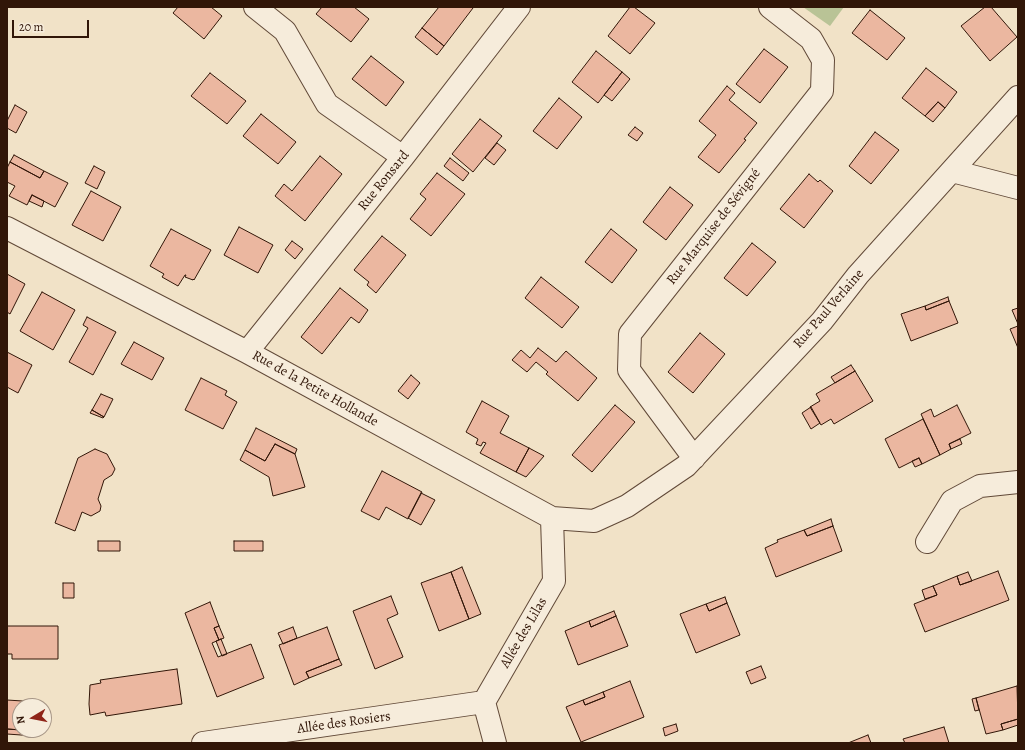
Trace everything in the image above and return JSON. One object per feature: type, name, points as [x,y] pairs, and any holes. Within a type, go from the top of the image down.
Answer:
[{"type":"street","points":[[255,7],[286,31],[327,104],[403,157]]},
{"type":"street","name":"Rue Ronsard","points":[[247,352],[403,157],[519,7]]},
{"type":"street","name":"Rue Marquise de Sévigné","points":[[694,458],[629,370],[630,334],[822,91],[823,60],[811,39],[770,7]]},
{"type":"street","name":"Rue Paul Verlaine","points":[[627,506],[686,466],[694,458],[822,321],[858,275],[1018,97]]},
{"type":"street","points":[[952,170],[1018,188]]},
{"type":"street","name":"Rue de la Petite Hollande","points":[[7,228],[247,352],[552,518],[594,521],[627,506]]},
{"type":"street","points":[[927,542],[952,501],[980,486],[1018,482]]},
{"type":"street","name":"Allée des Lilas","points":[[484,702],[554,581],[552,518]]},
{"type":"street","points":[[484,702],[495,743]]},
{"type":"street","name":"Allée des Rosiers","points":[[203,743],[484,702]]},
{"type":"green space","points":[[803,7],[844,7],[830,26]]},
{"type":"building","points":[[178,7],[211,7],[222,16],[204,39],[173,13]]},
{"type":"building","points":[[322,7],[354,7],[369,19],[351,42],[316,14]]},
{"type":"building","points":[[439,7],[473,8],[444,46],[422,28]]},
{"type":"building","points":[[630,7],[634,7],[655,23],[630,54],[608,36]]},
{"type":"building","points":[[985,7],[991,7],[1017,37],[990,61],[961,26]]},
{"type":"building","points":[[870,10],[905,38],[887,60],[852,33]]},
{"type":"building","points":[[422,28],[444,46],[437,55],[415,37]]},
{"type":"building","points":[[764,49],[788,67],[760,103],[736,84]]},
{"type":"building","points":[[596,51],[622,72],[598,103],[572,82]]},
{"type":"building","points":[[371,56],[404,82],[386,106],[352,79]]},
{"type":"building","points":[[926,68],[957,92],[945,108],[938,102],[925,116],[902,98]]},
{"type":"building","points":[[622,72],[630,79],[612,101],[604,95]]},
{"type":"building","points":[[210,73],[246,101],[227,124],[191,96]]},
{"type":"building","points":[[727,86],[735,93],[729,100],[757,123],[744,139],[746,140],[719,173],[698,157],[716,135],[699,121]]},
{"type":"building","points":[[559,98],[582,117],[557,149],[533,131]]},
{"type":"building","points":[[938,102],[945,108],[933,122],[925,116]]},
{"type":"building","points":[[15,105],[27,112],[16,133],[7,128],[7,121]]},
{"type":"building","points":[[261,114],[296,142],[278,164],[243,136]]},
{"type":"building","points":[[480,119],[502,136],[473,172],[452,154]]},
{"type":"building","points":[[635,127],[643,133],[637,141],[628,135]]},
{"type":"building","points":[[875,132],[899,150],[871,184],[849,166]]},
{"type":"building","points":[[497,143],[506,150],[494,165],[485,158]]},
{"type":"building","points":[[14,155],[44,171],[40,178],[10,162]]},
{"type":"building","points":[[320,156],[342,174],[305,221],[275,196],[284,184],[292,191]]},
{"type":"building","points":[[450,158],[469,173],[463,181],[444,166]]},
{"type":"building","points":[[10,162],[40,178],[44,171],[68,183],[55,207],[32,195],[27,205],[9,196],[15,186],[7,182],[7,168]]},
{"type":"building","points":[[94,166],[105,172],[97,189],[85,183]]},
{"type":"building","points":[[437,173],[465,194],[431,236],[410,219],[426,199],[420,194]]},
{"type":"building","points":[[809,174],[818,182],[820,180],[833,191],[804,228],[780,209]]},
{"type":"building","points":[[670,187],[693,205],[666,240],[643,222]]},
{"type":"building","points":[[91,191],[121,207],[103,241],[72,225]]},
{"type":"building","points":[[32,195],[44,201],[42,207],[29,201]]},
{"type":"building","points":[[239,227],[273,245],[258,273],[224,255]]},
{"type":"building","points":[[171,229],[211,250],[194,280],[185,277],[185,275],[178,286],[162,277],[164,274],[150,266]]},
{"type":"building","points":[[611,229],[637,250],[612,283],[585,262]]},
{"type":"building","points":[[382,236],[406,255],[376,293],[367,285],[369,282],[354,270]]},
{"type":"building","points":[[292,241],[303,249],[295,259],[285,250]]},
{"type":"building","points":[[752,243],[776,262],[747,296],[724,278]]},
{"type":"building","points":[[7,274],[25,284],[10,314],[7,312]]},
{"type":"building","points":[[541,277],[579,307],[562,328],[525,298]]},
{"type":"building","points":[[340,288],[368,310],[359,323],[351,317],[322,354],[301,337]]},
{"type":"building","points":[[42,292],[75,310],[53,350],[20,331]]},
{"type":"building","points":[[948,297],[949,301],[926,310],[925,306]]},
{"type":"building","points":[[949,301],[958,323],[911,341],[901,314],[925,306],[926,310]]},
{"type":"building","points":[[1018,308],[1018,324],[1012,310]]},
{"type":"building","points":[[87,317],[116,332],[93,375],[69,362],[88,328],[83,325]]},
{"type":"building","points":[[1018,326],[1018,348],[1010,329]]},
{"type":"building","points":[[700,333],[725,354],[693,393],[668,372]]},
{"type":"building","points":[[134,342],[164,358],[152,380],[121,364]]},
{"type":"building","points":[[538,348],[556,362],[566,351],[597,378],[578,401],[546,374],[548,372],[536,362],[527,372],[512,360],[521,350],[530,358]]},
{"type":"building","points":[[7,352],[32,365],[18,393],[7,387]]},
{"type":"building","points":[[851,365],[855,371],[835,383],[831,377]]},
{"type":"building","points":[[855,371],[873,401],[834,424],[831,419],[821,425],[810,407],[820,401],[816,394]]},
{"type":"building","points":[[411,375],[420,383],[408,399],[398,391]]},
{"type":"building","points":[[201,378],[227,391],[225,395],[237,402],[223,429],[185,410]]},
{"type":"building","points":[[101,394],[113,399],[104,417],[92,410]]},
{"type":"building","points":[[482,401],[509,416],[500,433],[529,448],[516,472],[480,453],[486,443],[483,442],[481,446],[476,444],[478,439],[466,432]]},
{"type":"building","points":[[615,405],[635,422],[592,472],[572,455]]},
{"type":"building","points":[[957,405],[971,433],[949,444],[951,449],[940,455],[921,414],[931,409],[934,417]]},
{"type":"building","points":[[811,407],[820,423],[811,429],[802,413]]},
{"type":"building","points":[[92,410],[104,417],[103,418],[90,413]]},
{"type":"building","points":[[923,419],[940,455],[922,464],[919,458],[899,468],[885,439]]},
{"type":"building","points":[[256,428],[297,449],[295,454],[275,444],[265,461],[245,450]]},
{"type":"building","points":[[960,439],[962,444],[951,449],[949,444]]},
{"type":"building","points":[[275,444],[295,454],[305,487],[273,496],[269,477],[240,460],[245,450],[265,461]]},
{"type":"building","points":[[529,448],[544,456],[526,477],[516,472]]},
{"type":"building","points":[[95,449],[107,454],[115,469],[112,475],[104,480],[98,499],[101,506],[100,511],[91,516],[82,512],[75,531],[55,523],[78,458]]},
{"type":"building","points":[[919,458],[922,464],[915,467],[912,461]]},
{"type":"building","points":[[382,471],[422,492],[408,519],[386,507],[379,520],[361,511]]},
{"type":"building","points":[[421,493],[435,500],[421,525],[408,518]]},
{"type":"building","points":[[831,519],[833,526],[807,536],[804,530]]},
{"type":"building","points":[[833,526],[842,551],[776,577],[765,548],[778,542],[777,540],[804,530],[807,536]]},
{"type":"building","points":[[98,541],[120,541],[120,551],[98,551]]},
{"type":"building","points":[[234,541],[263,541],[263,551],[234,551]]},
{"type":"building","points":[[462,567],[481,614],[469,619],[451,572]]},
{"type":"building","points":[[998,571],[1009,600],[925,632],[914,604],[937,595],[933,586],[957,576],[960,585]]},
{"type":"building","points":[[451,572],[469,619],[439,631],[421,583]]},
{"type":"building","points":[[968,572],[972,581],[960,585],[957,576]]},
{"type":"building","points":[[63,583],[74,583],[74,598],[63,598]]},
{"type":"building","points":[[933,586],[937,595],[925,599],[922,590]]},
{"type":"building","points":[[391,596],[398,614],[387,619],[403,657],[375,669],[353,611]]},
{"type":"building","points":[[725,597],[727,603],[709,611],[706,604]]},
{"type":"building","points":[[210,602],[219,626],[214,628],[219,640],[212,643],[218,657],[251,644],[264,678],[217,697],[185,613]]},
{"type":"building","points":[[727,603],[740,635],[696,653],[680,614],[706,604],[709,611]]},
{"type":"building","points":[[614,611],[616,616],[591,627],[589,621]]},
{"type":"building","points":[[616,616],[628,646],[578,665],[565,631],[589,621],[591,627]]},
{"type":"building","points":[[7,626],[58,626],[58,659],[12,659],[12,654],[7,654]]},
{"type":"building","points":[[219,626],[224,638],[219,640],[214,628]]},
{"type":"building","points":[[293,627],[297,638],[283,644],[278,633]]},
{"type":"building","points":[[327,627],[339,659],[306,672],[309,678],[294,685],[279,645]]},
{"type":"building","points":[[221,639],[227,654],[222,656],[216,641]]},
{"type":"building","points":[[339,659],[342,665],[309,678],[306,672]]},
{"type":"building","points":[[761,666],[766,678],[751,684],[746,672]]},
{"type":"building","points":[[177,669],[182,704],[106,716],[105,712],[90,715],[90,685],[101,683],[100,680]]},
{"type":"building","points":[[630,681],[644,717],[581,742],[566,707],[583,700],[585,705],[605,697],[603,692]]},
{"type":"building","points":[[1017,686],[1018,719],[1001,724],[1003,730],[986,734],[976,698]]},
{"type":"building","points":[[603,692],[605,697],[585,705],[583,700]]},
{"type":"building","points":[[976,698],[979,710],[975,711],[972,699]]},
{"type":"building","points":[[7,700],[12,700],[12,729],[7,729]]},
{"type":"building","points":[[1018,719],[1018,725],[1003,730],[1001,724]]},
{"type":"building","points":[[676,724],[678,731],[665,736],[663,728]]},
{"type":"building","points":[[944,727],[949,743],[905,743],[903,739]]},
{"type":"building","points":[[7,729],[12,729],[12,734],[7,734]]},
{"type":"building","points":[[868,735],[871,743],[848,743]]}]
